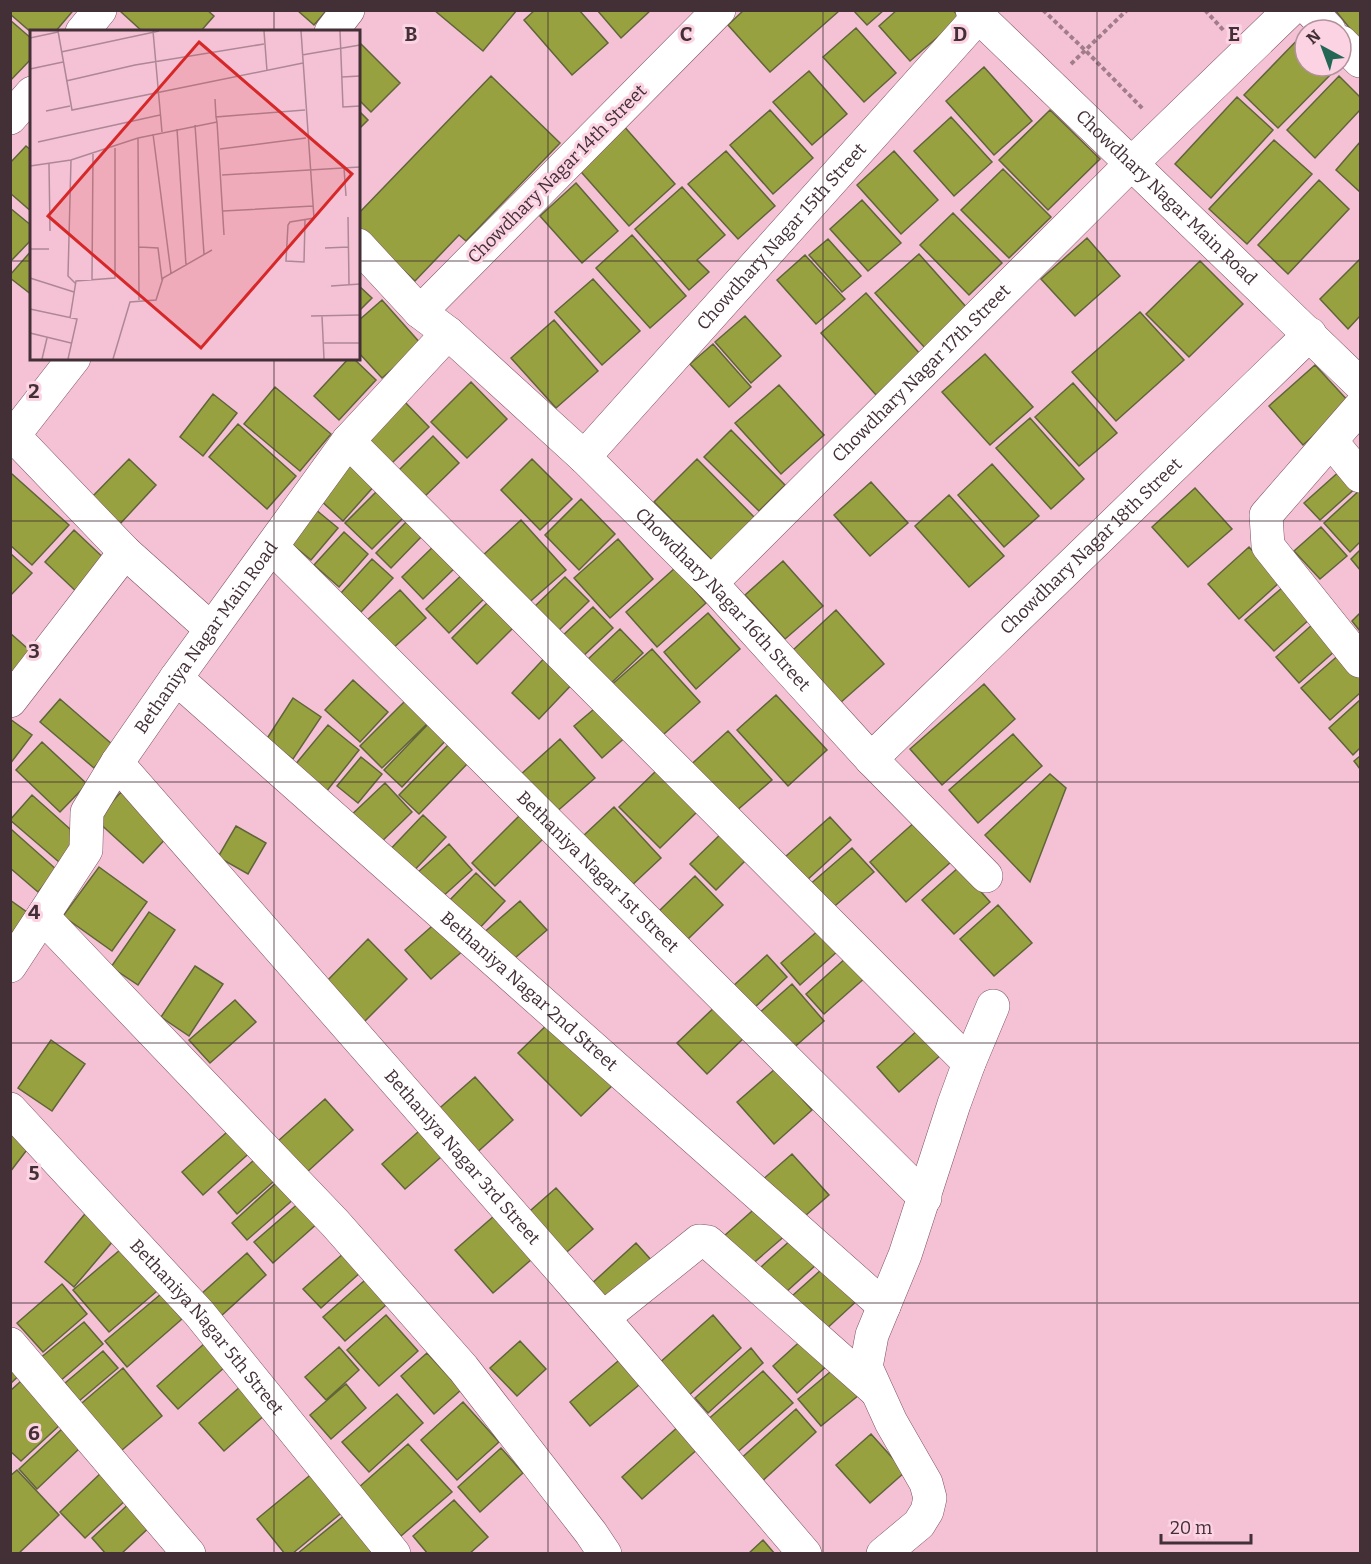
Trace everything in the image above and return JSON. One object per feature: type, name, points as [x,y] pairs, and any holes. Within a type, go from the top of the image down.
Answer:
[{"type":"street","points":[[84,30],[100,10]]},
{"type":"street","points":[[333,30],[348,10]]},
{"type":"street","name":"Chowdhary Nagar 14th Street","points":[[420,312],[718,10]]},
{"type":"street","name":"Chowdhary Nagar 17th Street","points":[[711,583],[1131,164],[1290,10]]},
{"type":"street","name":"Chowdhary Nagar Main Road","points":[[975,14],[1360,384]]},
{"type":"street","name":"Chowdhary Nagar 15th Street","points":[[584,457],[975,14]]},
{"type":"street","points":[[10,118],[30,95]]},
{"type":"street","points":[[360,247],[420,312],[448,333]]},
{"type":"street","name":"Chowdhary Nagar 16th Street","points":[[448,333],[584,457],[711,583],[871,759],[986,876]]},
{"type":"street","name":"Bethaniya Nagar Main Road","points":[[10,966],[86,850],[87,812],[117,763],[348,441],[448,333]]},
{"type":"street","name":"Chowdhary Nagar 18th Street","points":[[871,759],[1310,334]]},
{"type":"street","points":[[73,360],[12,436],[125,552],[211,629]]},
{"type":"street","points":[[1360,406],[1266,515],[1268,546],[1360,661]]},
{"type":"street","points":[[348,441],[969,1063]]},
{"type":"street","points":[[1331,441],[1360,476]]},
{"type":"street","name":"Bethaniya Nagar 1st Street","points":[[272,547],[925,1198]]},
{"type":"street","points":[[10,701],[125,552]]},
{"type":"street","name":"Bethaniya Nagar 2nd Street","points":[[176,678],[884,1306]]},
{"type":"street","name":"Bethaniya Nagar 3rd Street","points":[[117,763],[603,1318],[806,1554]]},
{"type":"street","points":[[44,917],[335,1223],[463,1368],[591,1533],[604,1554]]},
{"type":"street","points":[[883,1554],[919,1524],[927,1511],[930,1498],[926,1483],[891,1422],[866,1367],[872,1335],[905,1255],[954,1104],[993,1006]]},
{"type":"street","name":"Bethaniya Nagar 5th Street","points":[[10,1109],[199,1313],[394,1554]]},
{"type":"street","points":[[603,1318],[699,1241],[708,1242],[875,1390]]},
{"type":"street","points":[[10,1344],[189,1554]]},
{"type":"path","points":[[1043,10],[1146,111]]},
{"type":"path","points":[[1086,51],[1127,10]]},
{"type":"path","points":[[1205,10],[1231,38]]},
{"type":"building","points":[[10,10],[71,10],[72,12],[57,30],[30,31],[10,14]]},
{"type":"building","points":[[207,10],[214,16],[202,30],[141,30],[120,11]]},
{"type":"building","points":[[297,10],[327,10],[314,25]]},
{"type":"building","points":[[434,10],[517,10],[483,51]]},
{"type":"building","points":[[535,10],[579,10],[608,43],[572,75],[524,20]]},
{"type":"building","points":[[597,10],[651,10],[621,38]]},
{"type":"building","points":[[744,10],[839,11],[770,72],[728,25]]},
{"type":"building","points":[[853,10],[884,10],[867,25]]},
{"type":"building","points":[[897,10],[953,10],[960,18],[910,61],[879,26]]},
{"type":"building","points":[[1335,10],[1360,10],[1360,41],[1353,32],[1353,18],[1341,18]]},
{"type":"building","points":[[10,20],[30,37],[30,60],[10,81]]},
{"type":"building","points":[[856,28],[896,73],[864,102],[823,57]]},
{"type":"building","points":[[360,43],[400,83],[371,112],[360,101]]},
{"type":"building","points":[[1293,44],[1293,78],[1327,78],[1278,128],[1244,95]]},
{"type":"building","points":[[984,67],[1032,121],[994,155],[946,101]]},
{"type":"building","points":[[809,71],[847,114],[812,145],[773,102]]},
{"type":"building","points":[[491,76],[560,143],[466,241],[459,235],[415,281],[360,230],[360,212]]},
{"type":"building","points":[[1337,78],[1341,78],[1360,97],[1360,110],[1315,158],[1287,130]]},
{"type":"building","points":[[1237,97],[1273,130],[1211,198],[1175,164]]},
{"type":"building","points":[[770,110],[813,158],[773,194],[730,145]]},
{"type":"building","points":[[1050,110],[1100,159],[1048,210],[999,160]]},
{"type":"building","points":[[360,112],[368,120],[360,128]]},
{"type":"building","points":[[951,117],[992,162],[954,196],[914,151]]},
{"type":"building","points":[[622,124],[675,184],[629,226],[575,165]]},
{"type":"building","points":[[1274,140],[1312,174],[1247,244],[1209,209]]},
{"type":"building","points":[[1360,142],[1360,192],[1336,170]]},
{"type":"building","points":[[26,146],[30,149],[30,210],[10,193],[10,163]]},
{"type":"building","points":[[726,151],[775,206],[738,239],[688,184]]},
{"type":"building","points":[[894,151],[938,200],[901,234],[857,185]]},
{"type":"building","points":[[1003,169],[1051,217],[1009,258],[961,210]]},
{"type":"building","points":[[1319,180],[1349,209],[1288,274],[1258,245]]},
{"type":"building","points":[[576,183],[618,231],[582,263],[540,216]]},
{"type":"building","points":[[682,187],[725,235],[697,260],[709,272],[689,290],[635,229]]},
{"type":"building","points":[[862,200],[901,243],[868,271],[830,229]]},
{"type":"building","points":[[10,208],[30,224],[30,241],[10,262]]},
{"type":"building","points":[[953,213],[1002,263],[969,295],[920,245]]},
{"type":"building","points":[[632,235],[686,296],[650,328],[596,268]]},
{"type":"building","points":[[1087,238],[1120,276],[1075,316],[1041,279]]},
{"type":"building","points":[[828,239],[861,276],[842,292],[809,255]]},
{"type":"building","points":[[30,252],[30,293],[10,278],[10,275]]},
{"type":"building","points":[[919,254],[968,309],[925,348],[875,293]]},
{"type":"building","points":[[805,255],[845,299],[816,324],[777,280]]},
{"type":"building","points":[[1360,259],[1360,316],[1348,329],[1320,299]]},
{"type":"building","points":[[1200,261],[1243,304],[1189,357],[1146,314]]},
{"type":"building","points":[[593,279],[640,331],[602,365],[555,312]]},
{"type":"building","points":[[360,287],[372,298],[360,310]]},
{"type":"building","points":[[866,293],[921,355],[876,395],[821,333]]},
{"type":"building","points":[[382,300],[421,344],[382,378],[360,354],[360,319]]},
{"type":"building","points":[[1140,312],[1184,360],[1116,421],[1072,372]]},
{"type":"building","points":[[745,316],[781,356],[751,383],[715,342]]},
{"type":"building","points":[[554,320],[598,371],[556,408],[511,358]]},
{"type":"building","points":[[713,344],[751,387],[729,407],[690,364]]},
{"type":"building","points":[[985,354],[1033,407],[990,445],[942,392]]},
{"type":"building","points":[[347,360],[355,360],[376,380],[339,420],[314,396]]},
{"type":"building","points":[[1315,365],[1350,403],[1303,445],[1269,406]]},
{"type":"building","points":[[471,382],[507,419],[467,458],[431,422]]},
{"type":"building","points":[[1073,383],[1117,433],[1079,466],[1035,417]]},
{"type":"building","points":[[779,385],[824,435],[781,474],[735,423]]},
{"type":"building","points":[[275,387],[331,434],[300,471],[244,424]]},
{"type":"building","points":[[213,394],[237,413],[203,456],[180,437]]},
{"type":"building","points":[[403,400],[429,427],[392,463],[366,437]]},
{"type":"building","points":[[1030,418],[1084,479],[1051,509],[996,448]]},
{"type":"building","points":[[238,424],[296,476],[267,509],[209,457]]},
{"type":"building","points":[[731,430],[785,485],[759,511],[704,457]]},
{"type":"building","points":[[433,436],[459,463],[419,502],[393,476]]},
{"type":"building","points":[[129,459],[156,485],[119,525],[91,498]]},
{"type":"building","points":[[532,459],[572,499],[540,530],[501,490]]},
{"type":"building","points":[[697,459],[757,520],[714,562],[654,502]]},
{"type":"building","points":[[350,461],[376,484],[343,521],[318,498]]},
{"type":"building","points":[[992,464],[1039,516],[1004,547],[958,495]]},
{"type":"building","points":[[1342,469],[1358,486],[1320,520],[1304,503]]},
{"type":"building","points":[[12,474],[69,525],[32,565],[10,545],[10,476]]},
{"type":"building","points":[[871,482],[908,523],[870,556],[834,515]]},
{"type":"building","points":[[381,487],[408,513],[372,549],[345,523]]},
{"type":"building","points":[[1195,488],[1232,529],[1188,567],[1152,527]]},
{"type":"building","points":[[1360,490],[1360,542],[1350,552],[1324,523]]},
{"type":"building","points":[[949,495],[1004,556],[969,587],[915,526]]},
{"type":"building","points":[[581,499],[615,534],[579,570],[545,535]]},
{"type":"building","points":[[315,509],[338,528],[311,560],[288,541]]},
{"type":"building","points":[[409,519],[424,534],[391,568],[376,553]]},
{"type":"building","points":[[521,520],[566,570],[525,606],[481,557]]},
{"type":"building","points":[[1321,527],[1347,556],[1320,579],[1294,551]]},
{"type":"building","points":[[74,530],[109,563],[80,595],[45,562]]},
{"type":"building","points":[[344,532],[368,554],[339,587],[314,565]]},
{"type":"building","points":[[618,539],[653,579],[610,618],[574,578]]},
{"type":"building","points":[[439,541],[460,563],[423,599],[402,577]]},
{"type":"building","points":[[1249,547],[1280,582],[1239,619],[1208,584]]},
{"type":"building","points":[[1360,550],[1360,570],[1351,559]]},
{"type":"building","points":[[10,553],[32,573],[10,596]]},
{"type":"building","points":[[372,559],[393,578],[361,612],[341,593]]},
{"type":"building","points":[[783,561],[823,606],[785,639],[745,595]]},
{"type":"building","points":[[675,568],[706,603],[657,647],[626,612]]},
{"type":"building","points":[[467,570],[490,593],[449,633],[426,609]]},
{"type":"building","points":[[565,577],[589,601],[554,635],[530,611]]},
{"type":"building","points":[[1283,587],[1311,618],[1274,651],[1245,620]]},
{"type":"building","points":[[400,590],[426,618],[390,651],[365,622]]},
{"type":"building","points":[[493,597],[519,622],[477,664],[452,638]]},
{"type":"building","points":[[593,607],[613,628],[579,660],[559,639]]},
{"type":"building","points":[[836,610],[884,664],[840,703],[793,650]]},
{"type":"building","points":[[708,613],[740,649],[696,689],[664,652]]},
{"type":"building","points":[[1360,613],[1360,631],[1352,621]]},
{"type":"building","points":[[1313,624],[1336,650],[1299,683],[1276,657]]},
{"type":"building","points":[[620,629],[643,653],[608,686],[585,662]]},
{"type":"building","points":[[10,633],[35,655],[10,681]]},
{"type":"building","points":[[652,649],[700,702],[655,742],[608,688]]},
{"type":"building","points":[[549,653],[577,679],[539,719],[512,693]]},
{"type":"building","points":[[1341,653],[1360,675],[1360,693],[1330,720],[1301,688]]},
{"type":"building","points":[[353,680],[388,712],[360,742],[325,710]]},
{"type":"building","points":[[984,684],[1015,719],[942,785],[910,749]]},
{"type":"building","points":[[776,695],[827,750],[788,786],[737,730]]},
{"type":"building","points":[[293,698],[321,717],[293,759],[266,740]]},
{"type":"building","points":[[408,698],[430,721],[382,768],[360,746]]},
{"type":"building","points":[[60,699],[113,745],[94,768],[40,722]]},
{"type":"building","points":[[1360,700],[1360,748],[1353,755],[1329,728]]},
{"type":"building","points":[[600,704],[628,735],[602,758],[574,726]]},
{"type":"building","points":[[10,719],[32,735],[10,764]]},
{"type":"building","points":[[432,720],[449,737],[402,787],[384,770]]},
{"type":"building","points":[[328,725],[359,750],[326,792],[294,766]]},
{"type":"building","points":[[728,731],[772,780],[728,818],[685,770]]},
{"type":"building","points":[[1013,734],[1042,766],[978,823],[949,790]]},
{"type":"building","points":[[560,739],[595,778],[554,814],[519,776]]},
{"type":"building","points":[[42,742],[87,784],[60,812],[16,770]]},
{"type":"building","points":[[449,744],[468,763],[419,814],[399,795]]},
{"type":"building","points":[[1360,756],[1360,769],[1354,761]]},
{"type":"building","points":[[361,757],[382,774],[358,803],[337,786]]},
{"type":"building","points":[[658,769],[699,810],[660,848],[619,807]]},
{"type":"building","points":[[1050,774],[1066,788],[1030,882],[985,835]]},
{"type":"building","points":[[385,783],[412,812],[374,849],[346,820]]},
{"type":"building","points":[[121,792],[169,835],[143,863],[96,820]]},
{"type":"building","points":[[32,795],[80,838],[59,862],[10,820]]},
{"type":"building","points":[[614,807],[661,858],[629,888],[582,837]]},
{"type":"building","points":[[521,814],[544,838],[495,886],[472,863]]},
{"type":"building","points":[[423,815],[446,837],[407,878],[384,856]]},
{"type":"building","points":[[830,817],[851,840],[806,881],[785,857]]},
{"type":"building","points":[[916,821],[952,861],[906,902],[870,862]]},
{"type":"building","points":[[236,826],[266,843],[248,874],[218,857]]},
{"type":"building","points":[[729,826],[754,852],[716,890],[690,864]]},
{"type":"building","points":[[12,830],[57,870],[38,892],[10,868],[10,832]]},
{"type":"building","points":[[449,844],[472,870],[440,899],[417,873]]},
{"type":"building","points":[[852,848],[874,872],[829,911],[808,886]]},
{"type":"building","points":[[99,867],[147,902],[112,951],[63,916]]},
{"type":"building","points":[[959,867],[990,902],[954,934],[922,900]]},
{"type":"building","points":[[476,873],[505,901],[476,932],[446,904]]},
{"type":"building","points":[[695,876],[723,905],[687,940],[659,911]]},
{"type":"building","points":[[10,900],[31,915],[10,943]]},
{"type":"building","points":[[520,901],[547,930],[507,965],[481,935]]},
{"type":"building","points":[[998,905],[1032,943],[994,976],[960,939]]},
{"type":"building","points":[[149,912],[175,930],[138,985],[111,967]]},
{"type":"building","points":[[439,920],[465,949],[431,979],[405,950]]},
{"type":"building","points":[[820,929],[839,950],[800,985],[781,963]]},
{"type":"building","points":[[368,939],[407,979],[362,1024],[323,985]]},
{"type":"building","points":[[767,955],[787,977],[753,1009],[732,987]]},
{"type":"building","points":[[847,957],[866,977],[824,1014],[806,994]]},
{"type":"building","points":[[195,966],[223,984],[189,1036],[161,1017]]},
{"type":"building","points":[[792,984],[824,1021],[790,1051],[757,1015]]},
{"type":"building","points":[[235,1000],[256,1022],[210,1063],[189,1040]]},
{"type":"building","points":[[720,1002],[750,1032],[707,1074],[677,1043]]},
{"type":"building","points":[[555,1017],[618,1080],[581,1116],[518,1053]]},
{"type":"building","points":[[919,1029],[942,1054],[899,1092],[877,1067]]},
{"type":"building","points":[[51,1040],[85,1064],[52,1111],[18,1088]]},
{"type":"building","points":[[775,1069],[812,1110],[774,1144],[737,1102]]},
{"type":"building","points":[[475,1077],[513,1120],[473,1156],[434,1113]]},
{"type":"building","points":[[325,1099],[353,1130],[306,1173],[278,1141]]},
{"type":"building","points":[[10,1124],[33,1142],[10,1172]]},
{"type":"building","points":[[236,1124],[256,1147],[203,1195],[182,1172]]},
{"type":"building","points":[[427,1124],[449,1150],[405,1189],[382,1164]]},
{"type":"building","points":[[263,1152],[282,1174],[237,1214],[218,1192]]},
{"type":"building","points":[[792,1154],[829,1195],[797,1223],[761,1181]]},
{"type":"building","points":[[279,1180],[295,1198],[247,1240],[232,1223]]},
{"type":"building","points":[[556,1188],[593,1229],[560,1258],[523,1217]]},
{"type":"building","points":[[300,1202],[319,1222],[273,1263],[254,1242]]},
{"type":"building","points":[[760,1204],[787,1234],[750,1266],[724,1236]]},
{"type":"building","points":[[89,1209],[119,1234],[74,1287],[45,1262]]},
{"type":"building","points":[[494,1216],[532,1259],[493,1293],[455,1250]]},
{"type":"building","points":[[793,1238],[817,1264],[785,1293],[761,1267]]},
{"type":"building","points":[[636,1243],[653,1262],[604,1305],[588,1287]]},
{"type":"building","points":[[127,1244],[163,1286],[109,1332],[73,1290]]},
{"type":"building","points":[[247,1253],[266,1275],[220,1317],[200,1295]]},
{"type":"building","points":[[344,1253],[361,1272],[321,1308],[303,1289]]},
{"type":"building","points":[[831,1261],[862,1296],[823,1332],[792,1296]]},
{"type":"building","points":[[372,1274],[394,1298],[345,1341],[323,1317]]},
{"type":"building","points":[[62,1284],[87,1314],[43,1352],[17,1323]]},
{"type":"building","points":[[161,1294],[182,1319],[127,1367],[105,1341]]},
{"type":"building","points":[[386,1315],[418,1351],[379,1386],[347,1350]]},
{"type":"building","points":[[713,1315],[741,1348],[686,1398],[657,1365]]},
{"type":"building","points":[[84,1322],[103,1344],[59,1382],[39,1359]]},
{"type":"building","points":[[806,1336],[830,1363],[797,1393],[773,1366]]},
{"type":"building","points":[[520,1341],[546,1369],[517,1396],[490,1368]]},
{"type":"building","points":[[205,1343],[226,1366],[178,1409],[157,1386]]},
{"type":"building","points":[[339,1347],[359,1370],[326,1400],[305,1377]]},
{"type":"building","points":[[751,1348],[763,1363],[708,1413],[695,1398]]},
{"type":"building","points":[[10,1350],[27,1368],[10,1384]]},
{"type":"building","points":[[103,1351],[118,1368],[79,1401],[65,1383]]},
{"type":"building","points":[[427,1353],[461,1390],[434,1414],[401,1376]]},
{"type":"building","points":[[624,1356],[645,1380],[590,1426],[570,1402]]},
{"type":"building","points":[[836,1367],[859,1395],[821,1426],[798,1399]]},
{"type":"building","points":[[123,1368],[162,1416],[115,1456],[76,1408]]},
{"type":"building","points":[[763,1371],[793,1403],[734,1455],[705,1422]]},
{"type":"building","points":[[21,1381],[61,1424],[21,1461],[10,1451],[10,1391]]},
{"type":"building","points":[[346,1384],[366,1408],[331,1439],[310,1415]]},
{"type":"building","points":[[241,1386],[266,1414],[224,1451],[199,1423]]},
{"type":"building","points":[[397,1394],[423,1423],[369,1472],[342,1442]]},
{"type":"building","points":[[463,1402],[499,1442],[457,1480],[421,1440]]},
{"type":"building","points":[[796,1409],[816,1432],[758,1485],[738,1461]]},
{"type":"building","points":[[680,1425],[700,1447],[642,1499],[622,1477]]},
{"type":"building","points":[[63,1428],[81,1447],[37,1489],[19,1469]]},
{"type":"building","points":[[871,1434],[905,1472],[870,1503],[836,1465]]},
{"type":"building","points":[[408,1444],[452,1492],[401,1536],[358,1488]]},
{"type":"building","points":[[501,1448],[523,1473],[480,1512],[458,1487]]},
{"type":"building","points":[[17,1470],[59,1515],[18,1554],[12,1554],[10,1551],[10,1476]]},
{"type":"building","points":[[103,1471],[128,1498],[85,1538],[60,1512]]},
{"type":"building","points":[[314,1472],[345,1510],[292,1554],[285,1554],[257,1519]]},
{"type":"building","points":[[134,1499],[155,1522],[121,1554],[106,1554],[92,1538]]},
{"type":"building","points":[[454,1500],[488,1537],[469,1554],[428,1554],[413,1536]]},
{"type":"building","points":[[346,1514],[373,1554],[297,1554]]},
{"type":"building","points":[[763,1540],[775,1554],[748,1554]]}]
